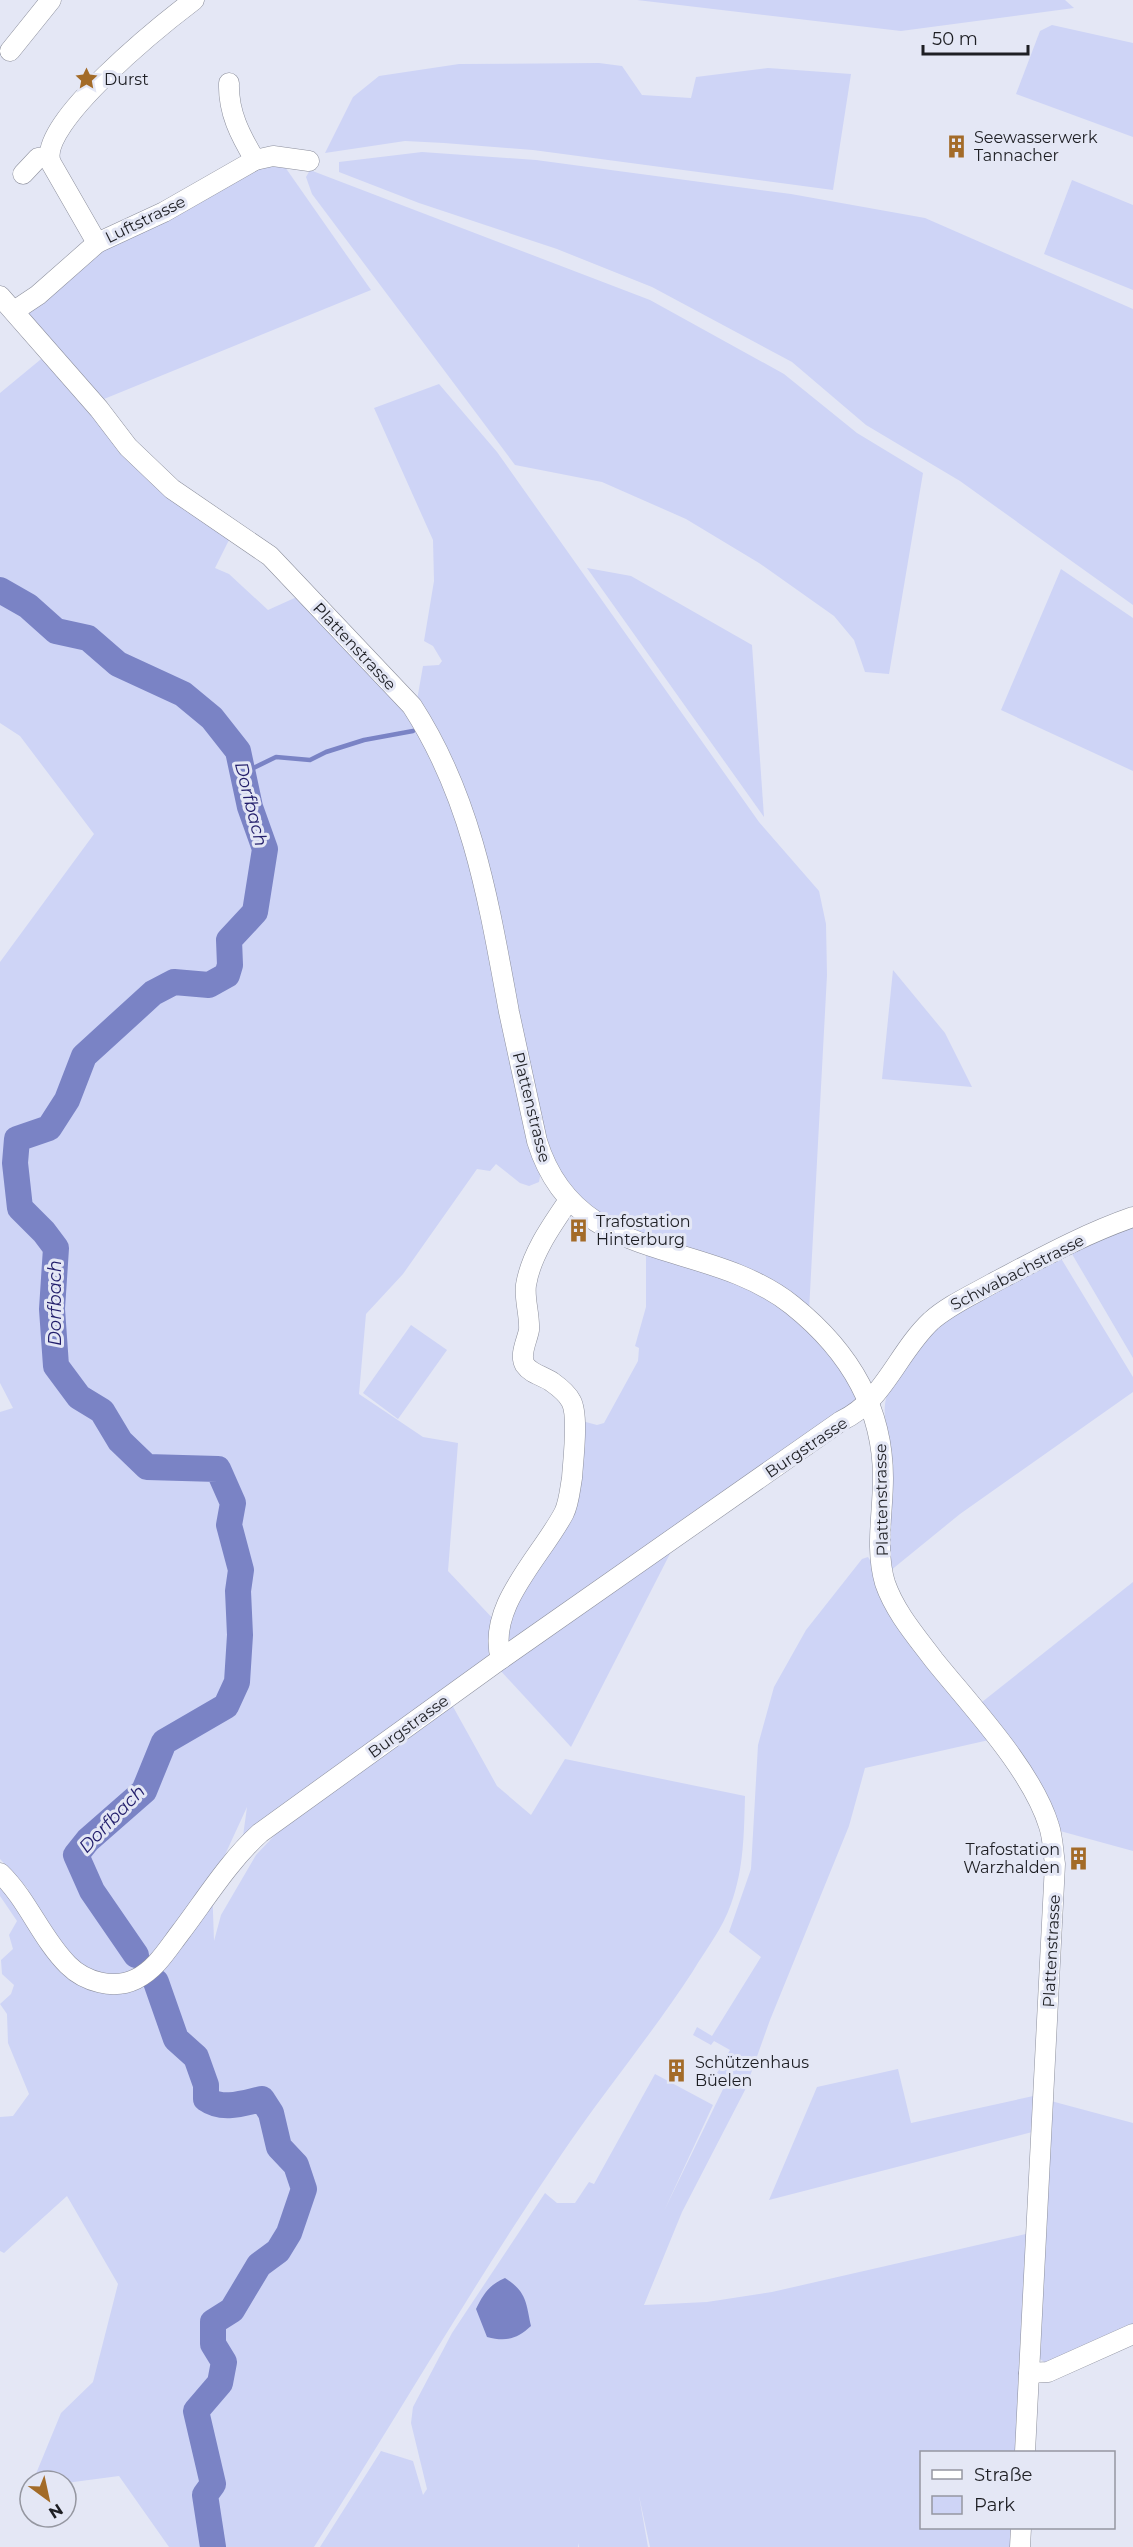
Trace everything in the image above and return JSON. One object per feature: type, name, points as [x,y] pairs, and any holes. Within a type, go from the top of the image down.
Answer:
[{"type":"street","points":[[10,51],[51,0]]},
{"type":"street","points":[[48,157],[75,108],[136,46],[194,0]]},
{"type":"street","points":[[230,83],[231,111],[242,138],[255,160],[273,156],[309,161]]},
{"type":"street","points":[[23,174],[38,158],[48,157]]},
{"type":"street","points":[[48,157],[97,243]]},
{"type":"street","name":"Luftstrasse","points":[[14,311],[38,295],[97,243],[164,212],[255,160]]},
{"type":"street","name":"Plattenstrasse","points":[[0,296],[99,409],[128,447],[172,489],[270,556],[412,706],[430,735],[448,773],[485,882],[537,1141],[548,1170],[569,1200],[600,1224],[630,1240],[733,1270],[763,1285],[813,1323],[832,1343],[853,1370],[870,1403],[876,1421],[882,1467],[879,1545],[885,1582],[897,1610],[1035,1792],[1049,1826],[1054,1854],[1025,2451]]},
{"type":"street","points":[[501,1659],[497,1640],[504,1614],[511,1597],[565,1511],[572,1478],[572,1402],[564,1390],[530,1371],[524,1364],[523,1357],[529,1330],[526,1287],[529,1274],[551,1227],[569,1200]]},
{"type":"street","name":"Schwabachstrasse","points":[[870,1403],[918,1335],[943,1310],[1061,1247],[1133,1217]]},
{"type":"street","name":"Burgstrasse","points":[[0,1873],[19,1894],[59,1955],[76,1972],[106,1984],[119,1985],[134,1980],[157,1964],[231,1865],[260,1833],[501,1659],[870,1403]]},
{"type":"street","points":[[1029,2373],[1048,2372],[1133,2334]]},
{"type":"street","points":[[1020,2547],[1021,2529]]},
{"type":"green space","points":[[637,0],[1065,0],[1074,8],[901,31]]},
{"type":"green space","points":[[1052,25],[1133,43],[1133,137],[1016,94],[1040,31]]},
{"type":"green space","points":[[599,63],[622,66],[642,95],[691,98],[696,77],[768,68],[851,74],[833,190],[533,150],[444,143],[405,141],[325,153],[353,97],[379,76],[459,64]]},
{"type":"green space","points":[[422,152],[536,160],[791,194],[925,218],[1133,309],[1133,605],[960,481],[866,425],[792,362],[652,287],[557,249],[419,203],[339,172],[339,162]]},
{"type":"green space","points":[[260,166],[285,167],[371,290],[104,399],[27,313],[104,245]]},
{"type":"green space","points":[[310,170],[650,300],[784,374],[857,433],[923,473],[889,674],[865,672],[854,640],[834,616],[759,563],[686,519],[602,482],[515,465],[312,194],[306,177]]},
{"type":"green space","points":[[1072,180],[1133,205],[1133,290],[1044,254]]},
{"type":"green space","points":[[46,355],[231,536],[215,568],[229,574],[268,610],[299,596],[408,712],[422,733],[462,830],[541,1171],[539,1182],[529,1186],[520,1183],[496,1164],[490,1171],[477,1169],[403,1274],[366,1314],[359,1394],[423,1437],[458,1443],[448,1571],[497,1623],[492,1654],[243,1836],[247,1807],[212,1883],[214,1941],[221,1915],[256,1855],[290,1819],[451,1703],[497,1786],[531,1815],[565,1759],[745,1796],[743,1850],[739,1877],[728,1913],[719,1930],[677,1994],[577,2132],[529,2203],[314,2547],[169,2547],[119,2476],[78,2481],[78,2469],[38,2469],[61,2413],[93,2382],[118,2284],[67,2196],[4,2253],[0,2251],[0,2117],[13,2116],[29,2094],[8,2043],[7,2014],[0,2004],[11,1994],[14,1985],[2,1974],[1,1960],[13,1949],[9,1935],[17,1921],[0,1896],[0,1880],[17,1898],[28,1889],[0,1859],[0,1412],[13,1408],[0,1383],[0,962],[94,834],[20,736],[0,723],[0,393]]},
{"type":"green space","points":[[439,384],[497,452],[759,822],[819,891],[826,924],[827,975],[809,1311],[623,1230],[574,1196],[544,1142],[491,878],[417,700],[423,666],[439,665],[442,661],[433,646],[424,641],[434,581],[433,540],[374,408]]},
{"type":"green space","points":[[587,568],[631,576],[752,645],[764,817]]},
{"type":"green space","points":[[1061,569],[1133,618],[1133,771],[1001,710]]},
{"type":"green space","points":[[893,970],[945,1033],[972,1087],[882,1079]]},
{"type":"green space","points":[[1133,1222],[1133,1358],[1072,1254],[1072,1246]]},
{"type":"green space","points":[[651,1252],[771,1296],[822,1341],[857,1397],[855,1403],[507,1645],[506,1618],[543,1555],[582,1421],[597,1425],[604,1423],[638,1361],[639,1348],[635,1346],[646,1307],[646,1256]]},
{"type":"green space","points":[[1059,1255],[1133,1377],[1133,1392],[960,1514],[890,1571],[892,1459],[885,1419],[887,1395],[932,1327]]},
{"type":"green space","points":[[411,1325],[447,1350],[398,1419],[363,1393]]},
{"type":"green space","points":[[675,1544],[571,1747],[499,1669]]},
{"type":"green space","points":[[868,1557],[989,1740],[865,1768],[849,1826],[770,2020],[745,2090],[682,2212],[644,2305],[707,2302],[772,2292],[1030,2233],[1019,2451],[920,2451],[920,2529],[1015,2529],[1014,2547],[650,2547],[639,2496],[648,2547],[579,2547],[578,2543],[578,2547],[320,2547],[381,2451],[413,2461],[423,2495],[427,2489],[411,2423],[413,2407],[452,2333],[545,2193],[557,2203],[575,2203],[589,2182],[594,2184],[655,2074],[713,2105],[664,2211],[725,2085],[734,2082],[717,2073],[730,2050],[714,2041],[711,2045],[693,2035],[697,2027],[712,2036],[761,1957],[729,1932],[751,1869],[758,1745],[774,1687],[806,1630],[862,1559]]},
{"type":"green space","points":[[1133,1582],[1133,1851],[1060,1831],[981,1707],[982,1702]]},
{"type":"green space","points":[[898,2069],[911,2123],[1038,2095],[1036,2131],[769,2200],[817,2087]]},
{"type":"green space","points":[[1051,2101],[1133,2123],[1133,2329],[1046,2363],[1037,2357]]},
{"type":"water","points":[[505,2278],[522,2293],[531,2326],[511,2338],[487,2337],[476,2309],[487,2290]]},
{"type":"waterway","name":"Dorfbach","points":[[0,590],[28,606],[56,631],[88,638],[118,664],[183,694],[212,718],[238,751],[250,807],[265,849],[255,912],[229,940],[230,965],[227,975],[209,985],[174,982],[153,993],[84,1056],[67,1100],[49,1128],[17,1139],[15,1163],[20,1208],[56,1248],[52,1309],[56,1366],[79,1397],[102,1411],[120,1441],[147,1467],[218,1469],[233,1503],[229,1525],[241,1570],[238,1591],[240,1635],[237,1682],[226,1706],[164,1742],[144,1791],[88,1840],[76,1855],[92,1891],[136,1955]]},
{"type":"waterway","points":[[243,773],[276,757],[310,760],[326,752],[364,740],[413,731]]},
{"type":"waterway","name":"Dorfbach","points":[[156,1982],[176,2039],[196,2057],[206,2085],[206,2099],[219,2105],[241,2104],[262,2099],[271,2113],[279,2147],[296,2165],[304,2189],[289,2233],[278,2251],[259,2265],[232,2310],[213,2322],[213,2344],[224,2362],[220,2383],[196,2411],[213,2484],[205,2495],[213,2547]]},
{"type":"place","name":"Durst","points":[[86,79]]},
{"type":"place","name":"Seewasserwerk Tannacher","points":[[956,146]]},
{"type":"place","name":"Trafostation Hinterburg","points":[[578,1230]]},
{"type":"place","name":"Trafostation Warzhalden","points":[[1078,1858]]},
{"type":"place","name":"Schützenhaus Büelen","points":[[677,2071]]}]
